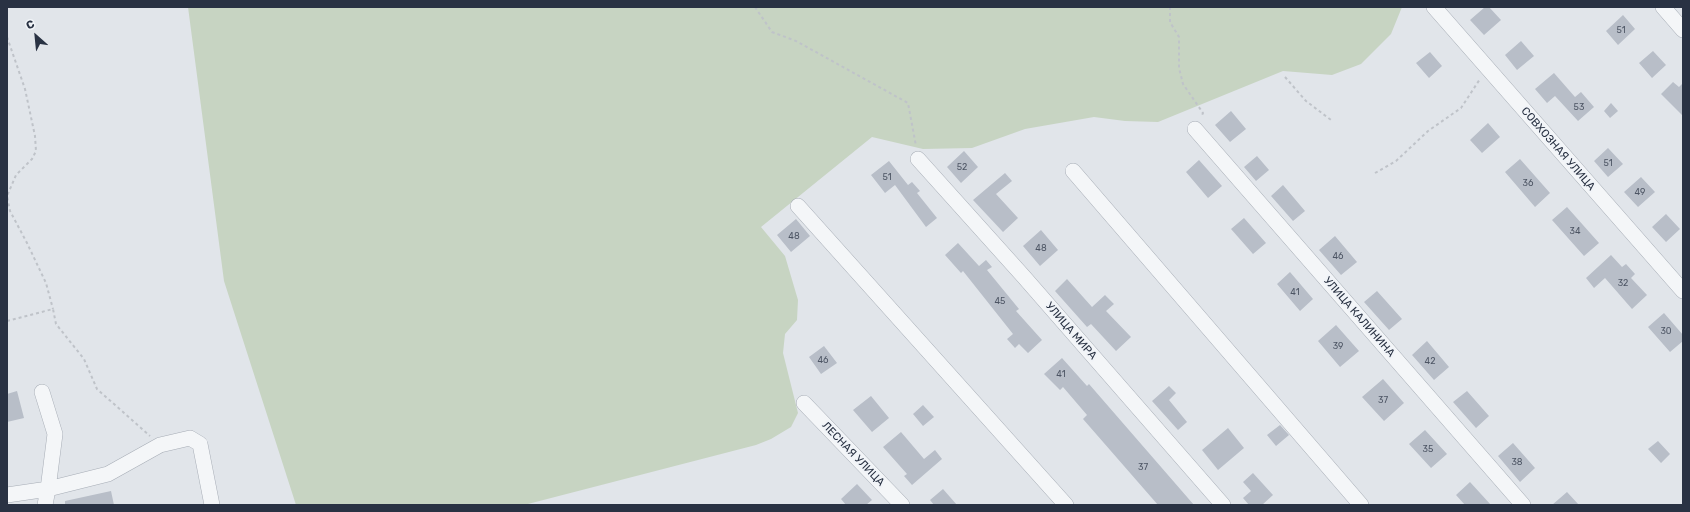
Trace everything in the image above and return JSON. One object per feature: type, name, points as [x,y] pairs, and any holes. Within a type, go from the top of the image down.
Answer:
[{"type":"street","name":"СОВХОЗНАЯ УЛИЦА","points":[[1434,7],[1683,291]]},
{"type":"street","points":[[1663,7],[1683,30]]},
{"type":"street","name":"УЛИЦА КАЛИНИНА","points":[[1195,129],[1523,505]]},
{"type":"street","name":"УЛИЦА МИРА","points":[[918,159],[1024,277],[1223,505]]},
{"type":"street","points":[[1073,171],[1361,505]]},
{"type":"street","points":[[798,206],[1066,505]]},
{"type":"street","points":[[42,392],[55,434],[45,505]]},
{"type":"street","name":"ЛЕСНАЯ УЛИЦА","points":[[804,404],[902,505]]},
{"type":"street","points":[[7,495],[48,488],[108,474],[160,445],[190,438],[200,444],[212,505]]},
{"type":"path","points":[[755,7],[772,32],[796,41],[908,103],[918,159]]},
{"type":"path","points":[[1170,7],[1170,22],[1179,37],[1179,68],[1183,84],[1202,113],[1195,129]]},
{"type":"path","points":[[7,37],[25,90],[35,136],[36,151],[32,159],[16,175],[7,196],[10,211],[46,284],[56,324],[84,359],[97,389],[160,445]]},
{"type":"path","points":[[1375,173],[1396,161],[1428,131],[1461,108],[1487,68]]},
{"type":"path","points":[[1285,77],[1306,101],[1331,120]]},
{"type":"path","points":[[7,321],[53,309]]},
{"type":"green space","points":[[188,7],[1402,7],[1391,34],[1361,64],[1332,75],[1283,71],[1158,122],[1125,121],[1094,117],[1025,129],[972,148],[923,149],[872,137],[761,227],[785,256],[798,300],[797,320],[785,334],[783,353],[798,413],[791,427],[771,439],[756,445],[524,505],[296,505],[224,281]]},
{"type":"building","points":[[1485,7],[1489,7],[1501,20],[1484,35],[1470,20]]},
{"type":"building","points":[[1623,15],[1635,29],[1618,45],[1606,31]]},
{"type":"building","points":[[1521,41],[1534,56],[1517,70],[1505,55]]},
{"type":"building","points":[[1653,51],[1666,65],[1652,78],[1639,63]]},
{"type":"building","points":[[1430,52],[1442,66],[1429,78],[1416,63]]},
{"type":"building","points":[[1554,73],[1575,97],[1581,92],[1594,107],[1578,121],[1555,96],[1547,103],[1535,89]]},
{"type":"building","points":[[1673,82],[1679,87],[1683,83],[1683,116],[1661,94]]},
{"type":"building","points":[[1611,103],[1618,111],[1610,118],[1604,111]]},
{"type":"building","points":[[1231,111],[1246,129],[1230,142],[1215,125]]},
{"type":"building","points":[[1488,123],[1500,137],[1482,153],[1470,140]]},
{"type":"building","points":[[1608,148],[1623,164],[1608,177],[1594,161]]},
{"type":"building","points":[[964,151],[978,167],[961,183],[947,167]]},
{"type":"building","points":[[1257,156],[1269,170],[1256,181],[1244,167]]},
{"type":"building","points":[[1520,159],[1550,193],[1535,207],[1505,172]]},
{"type":"building","points":[[1199,160],[1222,186],[1208,198],[1186,172]]},
{"type":"building","points":[[889,161],[908,185],[912,182],[920,191],[917,193],[937,218],[926,227],[895,185],[885,193],[871,175]]},
{"type":"building","points":[[1005,173],[1012,181],[996,194],[1018,218],[1003,232],[973,200]]},
{"type":"building","points":[[1641,177],[1655,192],[1638,207],[1624,192]]},
{"type":"building","points":[[1283,185],[1305,211],[1293,221],[1271,196]]},
{"type":"building","points":[[1567,207],[1599,243],[1584,256],[1552,220]]},
{"type":"building","points":[[1666,214],[1680,229],[1666,242],[1652,227]]},
{"type":"building","points":[[1244,218],[1266,243],[1253,254],[1231,229]]},
{"type":"building","points":[[796,219],[810,236],[791,252],[777,235]]},
{"type":"building","points":[[1041,230],[1058,250],[1040,266],[1023,246]]},
{"type":"building","points":[[1335,236],[1357,262],[1341,275],[1319,250]]},
{"type":"building","points":[[958,243],[979,266],[986,260],[992,267],[987,270],[1019,309],[1016,311],[1042,340],[1028,353],[1019,344],[1015,348],[1007,339],[1013,334],[963,271],[961,273],[945,255]]},
{"type":"building","points":[[1611,255],[1622,267],[1626,264],[1635,274],[1631,278],[1647,295],[1632,309],[1605,278],[1594,288],[1586,278]]},
{"type":"building","points":[[1290,272],[1313,299],[1300,311],[1277,284]]},
{"type":"building","points":[[1067,279],[1092,307],[1105,295],[1114,304],[1106,311],[1131,337],[1116,351],[1091,324],[1087,327],[1055,291]]},
{"type":"building","points":[[1377,291],[1402,319],[1389,330],[1364,302]]},
{"type":"building","points":[[1664,313],[1683,335],[1683,341],[1670,352],[1648,327]]},
{"type":"building","points":[[1336,325],[1359,351],[1340,367],[1318,341]]},
{"type":"building","points":[[1427,341],[1449,367],[1434,380],[1412,355]]},
{"type":"building","points":[[824,346],[837,363],[821,374],[809,357]]},
{"type":"building","points":[[1062,358],[1087,386],[1089,384],[1194,505],[1158,505],[1083,419],[1087,415],[1063,387],[1060,390],[1044,374]]},
{"type":"building","points":[[1383,379],[1404,403],[1384,421],[1362,397]]},
{"type":"building","points":[[1169,386],[1176,393],[1169,400],[1187,422],[1178,430],[1152,401]]},
{"type":"building","points":[[17,391],[24,418],[7,422],[7,394]]},
{"type":"building","points":[[1467,391],[1489,416],[1476,428],[1453,402]]},
{"type":"building","points":[[871,396],[889,418],[872,432],[853,410]]},
{"type":"building","points":[[923,405],[934,417],[923,426],[913,414]]},
{"type":"building","points":[[1280,425],[1289,435],[1276,446],[1267,435]]},
{"type":"building","points":[[1228,428],[1244,448],[1218,470],[1202,450]]},
{"type":"building","points":[[1425,430],[1447,454],[1431,468],[1409,444]]},
{"type":"building","points":[[901,432],[924,459],[935,450],[942,459],[912,485],[904,476],[907,474],[883,447]]},
{"type":"building","points":[[1658,441],[1670,454],[1661,463],[1648,449]]},
{"type":"building","points":[[1513,443],[1535,468],[1520,482],[1498,456]]},
{"type":"building","points":[[1253,473],[1273,495],[1262,505],[1249,505],[1243,498],[1251,491],[1243,482]]},
{"type":"building","points":[[1470,482],[1491,505],[1465,505],[1456,495]]},
{"type":"building","points":[[857,484],[872,500],[866,505],[846,505],[841,499]]},
{"type":"building","points":[[943,489],[957,505],[934,505],[930,500]]},
{"type":"building","points":[[111,491],[114,505],[65,505],[65,501]]},
{"type":"building","points":[[1567,492],[1579,505],[1552,505]]}]
